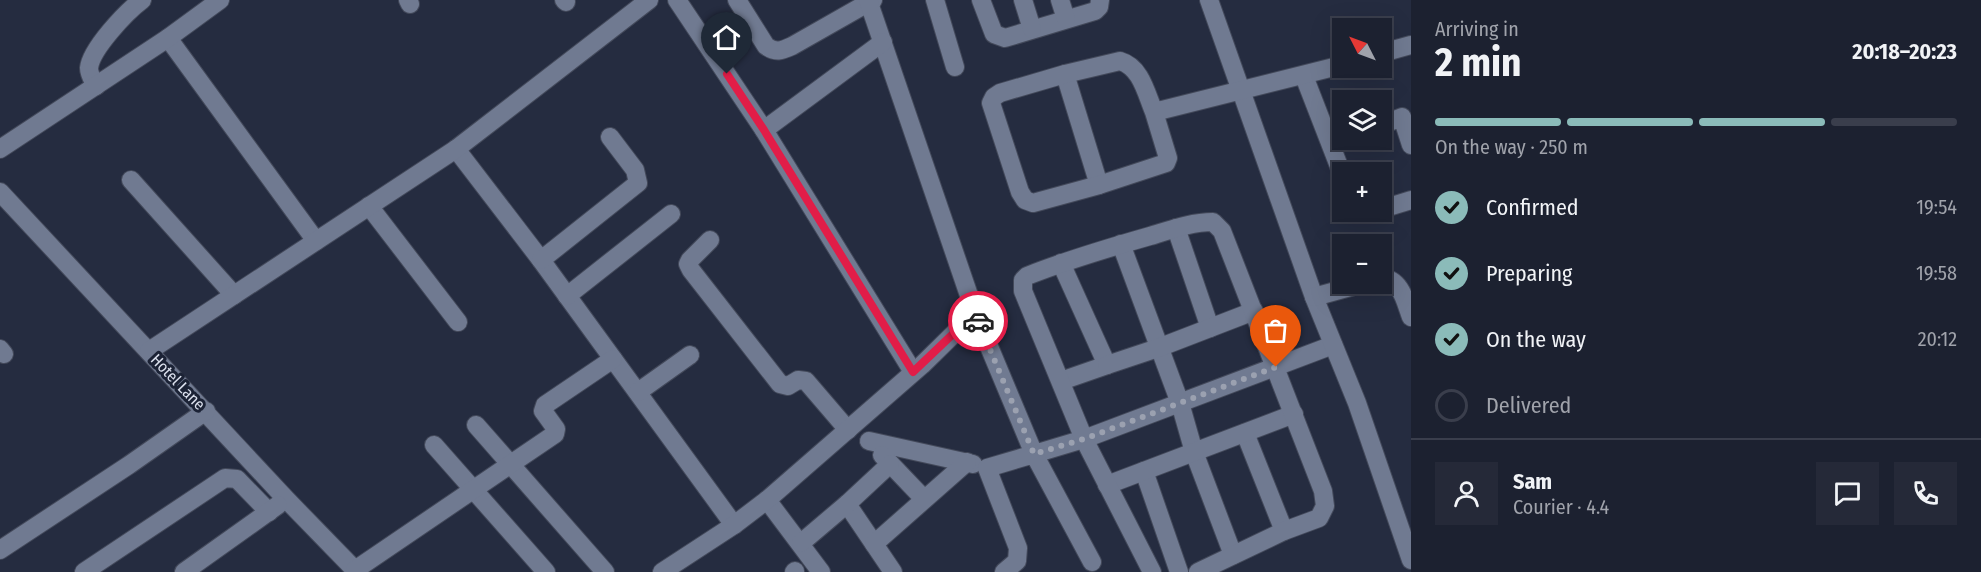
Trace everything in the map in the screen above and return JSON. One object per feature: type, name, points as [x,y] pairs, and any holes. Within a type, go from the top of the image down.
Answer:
[{"type":"street","points":[[0,149],[168,38],[220,0]]},
{"type":"street","points":[[149,351],[456,149],[649,0]]},
{"type":"street","points":[[677,0],[764,130],[913,372]]},
{"type":"street","points":[[737,0],[766,46],[779,51],[792,46],[870,1],[975,313],[1034,454],[1092,562]]},
{"type":"street","points":[[935,0],[955,67]]},
{"type":"street","points":[[981,0],[992,31],[998,37],[1005,38],[1095,11],[1099,7],[1100,0]]},
{"type":"street","points":[[1023,0],[1032,29]]},
{"type":"street","points":[[1060,0],[1066,19]]},
{"type":"street","points":[[1209,0],[1314,297],[1357,403],[1407,538],[1411,560]]},
{"type":"street","points":[[96,86],[90,76],[89,68],[93,57],[131,3]]},
{"type":"street","points":[[168,38],[316,241]]},
{"type":"street","points":[[764,130],[883,42]]},
{"type":"street","points":[[1392,50],[1411,45]]},
{"type":"street","points":[[1120,61],[1128,63],[1139,76],[1154,112],[1168,158],[1166,164],[1033,203],[1025,200],[1020,192],[991,103],[1000,93],[1065,74],[1120,61]]},
{"type":"street","points":[[1154,112],[1332,67]]},
{"type":"street","points":[[1065,74],[1099,185]]},
{"type":"street","points":[[1304,76],[1332,133]]},
{"type":"street","points":[[1392,121],[1402,117],[1411,145]]},
{"type":"street","points":[[541,260],[638,183],[635,170],[610,137]]},
{"type":"street","points":[[456,149],[541,260],[734,525]]},
{"type":"street","points":[[131,180],[234,296]]},
{"type":"street","name":"Hotel Lane","points":[[0,192],[149,351],[197,418],[278,506],[356,571]]},
{"type":"street","points":[[1392,205],[1411,200]]},
{"type":"street","points":[[369,206],[458,322]]},
{"type":"street","points":[[567,296],[671,214]]},
{"type":"street","points":[[1152,572],[1084,439],[1022,286],[1023,280],[1027,276],[1061,263],[1120,244],[1176,228],[1213,222],[1218,225],[1254,311],[1323,491],[1325,506],[1319,518],[1284,531],[1198,572]]},
{"type":"street","points":[[1176,228],[1210,328]]},
{"type":"street","points":[[710,240],[688,264],[780,384],[788,386],[798,380],[806,381],[850,428],[869,441],[924,499]]},
{"type":"street","points":[[1120,244],[1180,403],[1194,452],[1233,555]]},
{"type":"street","points":[[1061,263],[1107,365]]},
{"type":"street","points":[[1392,280],[1402,294],[1411,317]]},
{"type":"street","points":[[1314,297],[1332,292]]},
{"type":"street","points":[[1061,381],[1158,348],[1254,311]]},
{"type":"street","points":[[662,572],[734,525],[767,500],[913,372],[975,313]]},
{"type":"street","points":[[869,441],[987,468],[1084,439],[1333,345]]},
{"type":"street","points":[[638,392],[690,355]]},
{"type":"street","points":[[356,571],[555,434],[556,429],[543,411],[545,405],[613,359]]},
{"type":"street","points":[[1107,485],[1294,414]]},
{"type":"street","points":[[0,550],[197,418]]},
{"type":"street","points":[[476,425],[605,572]]},
{"type":"street","points":[[1245,433],[1284,531]]},
{"type":"street","points":[[434,446],[546,572]]},
{"type":"street","points":[[874,544],[967,462]]},
{"type":"street","points":[[801,543],[890,464]]},
{"type":"street","points":[[987,468],[1018,548],[1017,561],[1004,572]]},
{"type":"street","points":[[1144,471],[1179,572]]},
{"type":"street","points":[[84,572],[225,478],[237,479],[278,506],[184,572]]},
{"type":"street","points":[[767,500],[821,572]]},
{"type":"street","points":[[847,504],[893,572]]},
{"type":"way so far","points":[[978,321],[1034,454],[1084,439],[1276,367]]},
{"type":"route","points":[[727,74],[913,372],[975,313],[978,321]]}]
